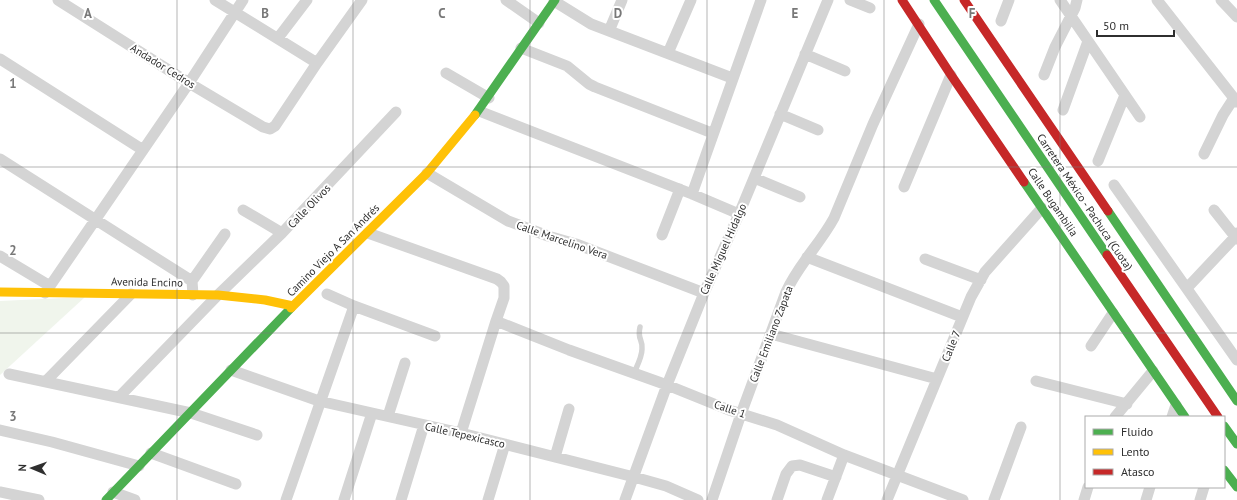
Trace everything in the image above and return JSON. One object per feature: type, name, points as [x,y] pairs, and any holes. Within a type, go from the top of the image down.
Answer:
[{"type":"main road","name":"Camino Viejo A San Andrés","points":[[110,496],[231,370],[427,173],[489,98],[554,0]]},
{"type":"main road","name":"Calle Bugambilia","points":[[902,0],[951,75],[1184,416]]},
{"type":"main road","name":"Carretera México - Pachuca (Cuota)","points":[[934,0],[1217,416]]},
{"type":"main road","name":"Carretera México - Pachuca (Cuota)","points":[[964,0],[1237,401]]},
{"type":"main road","name":"Avenida Encino","points":[[0,292],[47,290],[131,294],[218,295],[282,302],[294,306]]},
{"type":"main road","points":[[1225,427],[1237,444]]},
{"type":"main road","points":[[1225,471],[1237,487]]},
{"type":"street","name":"Andador Cedros","points":[[58,0],[189,83],[263,127],[270,129],[275,126],[316,63]]},
{"type":"street","points":[[215,0],[316,63],[362,0]]},
{"type":"street","points":[[0,256],[47,290],[189,83],[243,0]]},
{"type":"street","points":[[278,38],[307,0]]},
{"type":"street","points":[[506,0],[539,23]]},
{"type":"street","points":[[554,0],[591,24],[732,78]]},
{"type":"street","points":[[609,31],[622,0]]},
{"type":"street","points":[[668,53],[690,0]]},
{"type":"street","points":[[692,194],[712,133],[760,0]]},
{"type":"street","name":"Calle Miguel Hidalgo","points":[[625,500],[667,385],[704,293],[739,214],[828,0]]},
{"type":"street","points":[[850,0],[870,8]]},
{"type":"street","points":[[1001,21],[1009,0]]},
{"type":"street","points":[[1060,0],[1140,117]]},
{"type":"street","points":[[1044,75],[1077,0]]},
{"type":"street","points":[[1157,0],[1236,100],[1223,115],[1204,154]]},
{"type":"street","points":[[1221,0],[1237,17]]},
{"type":"street","name":"Calle Emiliano Zapata","points":[[712,500],[741,414],[792,279],[827,231],[834,218],[873,124],[919,24]]},
{"type":"street","points":[[1063,110],[1088,41]]},
{"type":"street","points":[[522,48],[567,66],[595,87],[712,133]]},
{"type":"street","points":[[805,54],[845,71]]},
{"type":"street","points":[[0,59],[143,150]]},
{"type":"street","points":[[446,73],[489,98]]},
{"type":"street","points":[[904,187],[951,75]]},
{"type":"street","points":[[1098,161],[1125,95]]},
{"type":"street","points":[[479,111],[680,189],[739,214]]},
{"type":"street","name":"Calle Olivos","points":[[120,398],[218,295],[282,233],[396,112]]},
{"type":"street","points":[[780,114],[818,130]]},
{"type":"street","points":[[0,159],[192,281]]},
{"type":"street","name":"Calle Marcelino Vera","points":[[427,173],[508,222],[576,244],[704,293]]},
{"type":"street","points":[[754,178],[800,197]]},
{"type":"street","points":[[1114,185],[1237,360]]},
{"type":"street","points":[[662,235],[680,189]]},
{"type":"street","name":"Calle 7","points":[[887,500],[962,317],[981,280],[996,258],[1042,208]]},
{"type":"street","points":[[243,210],[282,233]]},
{"type":"street","points":[[1187,288],[1236,236],[1214,210]]},
{"type":"street","points":[[368,233],[497,279],[504,286],[504,298],[461,433]]},
{"type":"street","points":[[193,295],[192,281],[225,234]]},
{"type":"street","points":[[807,258],[962,317]]},
{"type":"street","points":[[925,258],[981,280]]},
{"type":"street","points":[[46,381],[131,294]]},
{"type":"street","points":[[327,294],[354,306],[435,336]]},
{"type":"street","points":[[286,500],[354,306]]},
{"type":"street","points":[[1091,346],[1113,313]]},
{"type":"street","name":"Calle 1","points":[[496,321],[569,350],[667,385],[741,414],[777,425],[945,497],[963,500]]},
{"type":"street","points":[[771,334],[937,379]]},
{"type":"street","points":[[388,416],[405,363]]},
{"type":"street","name":"Calle Tepexicasco","points":[[231,370],[320,401],[461,433],[634,477],[666,486],[698,500]]},
{"type":"street","points":[[1117,416],[1153,371]]},
{"type":"street","points":[[9,374],[190,413],[257,435]]},
{"type":"street","points":[[1036,382],[1127,404]]},
{"type":"street","points":[[1172,416],[1176,405]]},
{"type":"street","points":[[555,457],[569,409]]},
{"type":"street","points":[[344,500],[372,413]]},
{"type":"street","points":[[401,500],[424,425]]},
{"type":"street","points":[[994,500],[1021,427]]},
{"type":"street","points":[[0,430],[52,442],[139,466]]},
{"type":"street","points":[[488,500],[505,444]]},
{"type":"street","points":[[151,453],[236,484]]},
{"type":"street","points":[[827,500],[844,455]]},
{"type":"street","points":[[777,500],[786,474],[792,466],[800,465],[836,477]]},
{"type":"street","points":[[1084,500],[1088,488]]},
{"type":"street","points":[[1146,500],[1150,488]]},
{"type":"street","points":[[1200,500],[1204,488]]},
{"type":"street","points":[[0,492],[39,500]]},
{"type":"street","points":[[110,496],[135,500]]},
{"type":"lane","points":[[634,373],[642,352],[639,336],[640,327]]},
{"type":"shaded area","points":[[85,297],[0,375],[0,301]]},
{"type":"traffic: fast","points":[[475,115],[555,0]]},
{"type":"traffic: fast","points":[[934,0],[1107,255]]},
{"type":"traffic: fast","points":[[1024,182],[1184,416]]},
{"type":"traffic: fast","points":[[1108,211],[1237,401]]},
{"type":"traffic: fast","points":[[106,500],[291,308]]},
{"type":"traffic: fast","points":[[1225,427],[1237,444]]},
{"type":"traffic: fast","points":[[1225,471],[1237,487]]},
{"type":"traffic: slow","points":[[291,308],[427,173],[475,115]]},
{"type":"traffic: slow","points":[[0,292],[218,295],[265,300],[293,306]]},
{"type":"traffic: jam","points":[[902,0],[1024,182]]},
{"type":"traffic: jam","points":[[964,0],[1108,211]]},
{"type":"traffic: jam","points":[[1107,255],[1217,416]]}]
